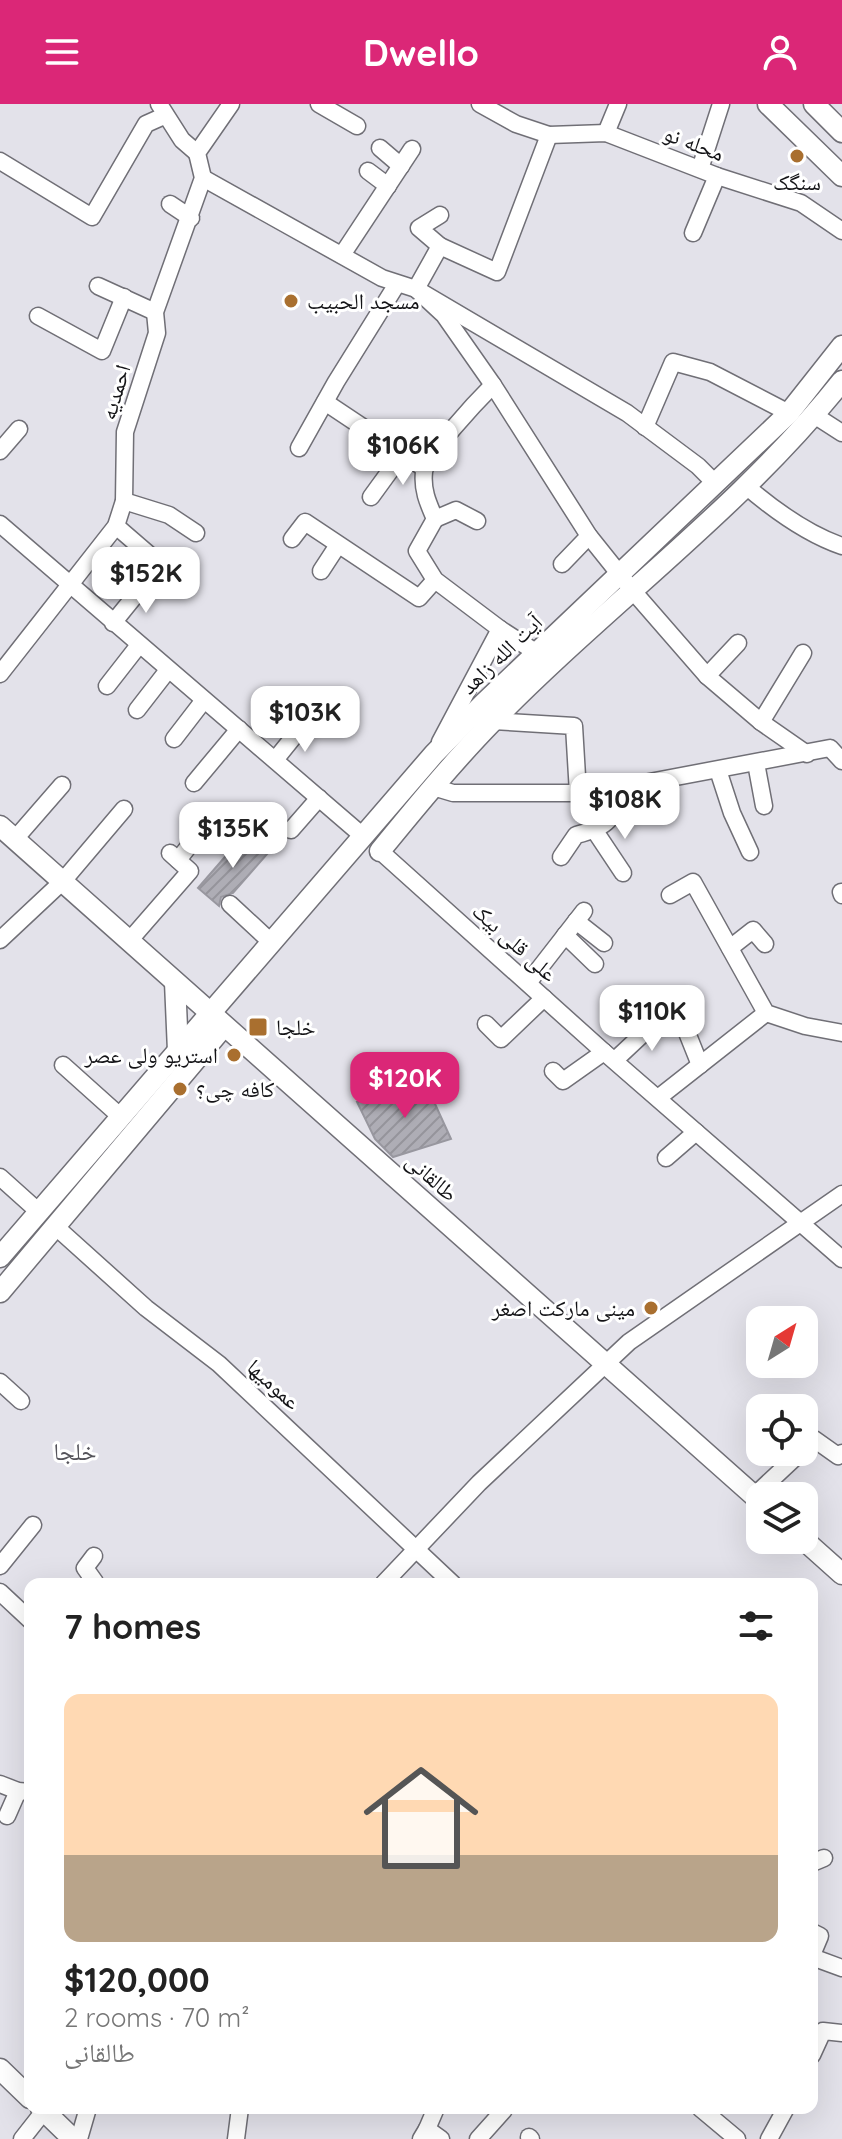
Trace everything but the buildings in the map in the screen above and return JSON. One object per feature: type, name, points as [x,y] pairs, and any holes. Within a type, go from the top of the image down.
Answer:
[{"type":"main road","points":[[768,104],[842,176]]},
{"type":"main road","points":[[814,104],[842,132]]},
{"type":"main road","name":"آیت الله زاهد","points":[[217,1019],[271,942],[434,754],[789,413],[842,346]]},
{"type":"main road","name":"آیت الله زاهد","points":[[380,851],[493,721],[746,486],[842,381]]},
{"type":"main road","name":"طالقانی","points":[[8,832],[746,1489]]},
{"type":"main road","points":[[175,982],[186,1057]]},
{"type":"main road","points":[[0,1292],[56,1227],[217,1019]]},
{"type":"main road","points":[[186,1057],[244,1048],[255,1053]]},
{"type":"main road","points":[[0,1257],[121,1117],[172,1074]]},
{"type":"main road","points":[[818,1553],[842,1574]]},
{"type":"main road","points":[[0,2069],[24,2092]]},
{"type":"main road","points":[[46,2114],[73,2139]]},
{"type":"street","points":[[197,153],[231,104]]},
{"type":"street","points":[[319,104],[357,126]]},
{"type":"street","name":"محله نو","points":[[481,104],[516,124],[549,135],[606,133],[717,176],[801,203],[842,231]]},
{"type":"street","points":[[606,133],[618,104]]},
{"type":"street","points":[[700,169],[721,104]]},
{"type":"street","points":[[0,161],[92,217],[146,124],[161,110],[182,140],[197,153],[203,178],[382,278],[416,289],[627,413],[698,466],[716,484]]},
{"type":"street","points":[[440,215],[419,228],[440,246],[497,272],[549,135]]},
{"type":"street","points":[[380,148],[401,166]]},
{"type":"street","points":[[342,255],[412,149]]},
{"type":"street","points":[[368,171],[388,186]]},
{"type":"street","points":[[693,233],[717,176]]},
{"type":"street","name":"احمدیه","points":[[0,674],[116,526],[124,501],[125,432],[157,333],[155,312],[203,178]]},
{"type":"street","points":[[170,204],[191,218]]},
{"type":"street","points":[[416,289],[440,246]]},
{"type":"street","points":[[299,448],[397,284]]},
{"type":"street","points":[[98,286],[155,312]]},
{"type":"street","points":[[416,289],[444,315],[493,385],[589,536],[633,591],[707,676],[761,722],[807,754]]},
{"type":"street","points":[[38,316],[102,351],[124,297]]},
{"type":"street","points":[[645,427],[673,362],[710,372],[789,413]]},
{"type":"street","points":[[435,519],[424,495],[424,468],[464,412],[493,385]]},
{"type":"street","points":[[325,402],[424,468]]},
{"type":"street","points":[[814,415],[842,433]]},
{"type":"street","points":[[0,451],[19,429]]},
{"type":"street","points":[[371,497],[403,453]]},
{"type":"street","points":[[746,486],[824,540],[842,546]]},
{"type":"street","points":[[124,501],[169,515],[196,533]]},
{"type":"street","points":[[477,521],[456,510],[435,519],[417,551],[435,580],[537,653]]},
{"type":"street","points":[[292,539],[305,522],[419,598],[435,580]]},
{"type":"street","points":[[0,524],[364,837]]},
{"type":"street","points":[[116,526],[160,564]]},
{"type":"street","points":[[562,564],[589,536]]},
{"type":"street","points":[[321,571],[338,545]]},
{"type":"street","points":[[113,623],[147,581]]},
{"type":"street","points":[[434,754],[500,629]]},
{"type":"street","points":[[707,676],[738,643]]},
{"type":"street","points":[[107,686],[139,645]]},
{"type":"street","points":[[761,722],[803,653]]},
{"type":"street","points":[[137,710],[168,670]]},
{"type":"street","points":[[174,739],[204,700]]},
{"type":"street","points":[[493,721],[574,726],[578,793]]},
{"type":"street","points":[[275,760],[304,724]]},
{"type":"street","points":[[194,783],[239,729]]},
{"type":"street","points":[[433,787],[453,793],[578,793],[830,748],[842,761]]},
{"type":"street","points":[[756,763],[764,806]]},
{"type":"street","points":[[718,770],[732,813],[750,852]]},
{"type":"street","points":[[8,832],[62,785]]},
{"type":"street","points":[[561,857],[576,835],[595,831],[615,817],[623,787]]},
{"type":"street","points":[[291,830],[319,798]]},
{"type":"street","points":[[0,940],[63,881],[124,809]]},
{"type":"street","points":[[595,831],[623,873]]},
{"type":"street","points":[[129,941],[190,871],[174,856],[189,846]]},
{"type":"street","name":"علی قلی بیک","points":[[380,851],[842,1259]]},
{"type":"street","points":[[670,895],[693,882],[766,1013],[805,1026],[842,1033]]},
{"type":"street","points":[[230,904],[271,942]]},
{"type":"street","points":[[528,983],[580,916],[604,943]]},
{"type":"street","points":[[730,948],[753,930],[765,944]]},
{"type":"street","points":[[565,935],[595,964]]},
{"type":"street","points":[[486,1024],[501,1039],[544,998]]},
{"type":"street","points":[[658,1098],[766,1013]]},
{"type":"street","points":[[553,1071],[563,1081],[610,1056],[662,1016]]},
{"type":"street","points":[[686,1030],[700,1065]]},
{"type":"street","points":[[63,1065],[121,1117]]},
{"type":"street","points":[[666,1158],[696,1132]]},
{"type":"street","points":[[0,1177],[39,1212]]},
{"type":"street","points":[[388,1578],[479,1483],[629,1342],[842,1194]]},
{"type":"street","name":"عمومیها","points":[[56,1227],[146,1308],[219,1364],[446,1578]]},
{"type":"street","points":[[0,1382],[21,1401]]},
{"type":"street","points":[[818,1450],[838,1456],[842,1453]]},
{"type":"street","points":[[773,1482],[788,1466]]},
{"type":"street","points":[[0,1566],[33,1525]]},
{"type":"street","points":[[92,1578],[85,1568],[94,1556]]},
{"type":"street","points":[[0,1592],[24,1614]]},
{"type":"street","points":[[0,1784],[24,1791],[7,1816]]},
{"type":"street","points":[[818,1958],[842,1968]]},
{"type":"street","points":[[818,2042],[823,2031],[842,2033]]},
{"type":"street","points":[[22,2139],[34,2114]]},
{"type":"street","points":[[79,2139],[86,2114]]},
{"type":"street","points":[[236,2139],[239,2114]]},
{"type":"street","points":[[430,2136],[435,2114]]},
{"type":"street","points":[[478,2139],[500,2114]]},
{"type":"street","points":[[707,2114],[737,2139]]},
{"type":"street","points":[[769,2139],[783,2114]]},
{"type":"place","name":"سنگک","points":[[797,156]]},
{"type":"place","name":"مسجد الحبیب","points":[[291,301]]},
{"type":"place","name":"خلجا","points":[[258,1027]]},
{"type":"place","name":"استریو ولی عصر","points":[[234,1055]]},
{"type":"place","name":"کافه چی؟","points":[[180,1089]]},
{"type":"place","name":"مینی مارکت اصغر","points":[[651,1308]]},
{"type":"district","name":"خلجا","points":[[75,1451]]}]
